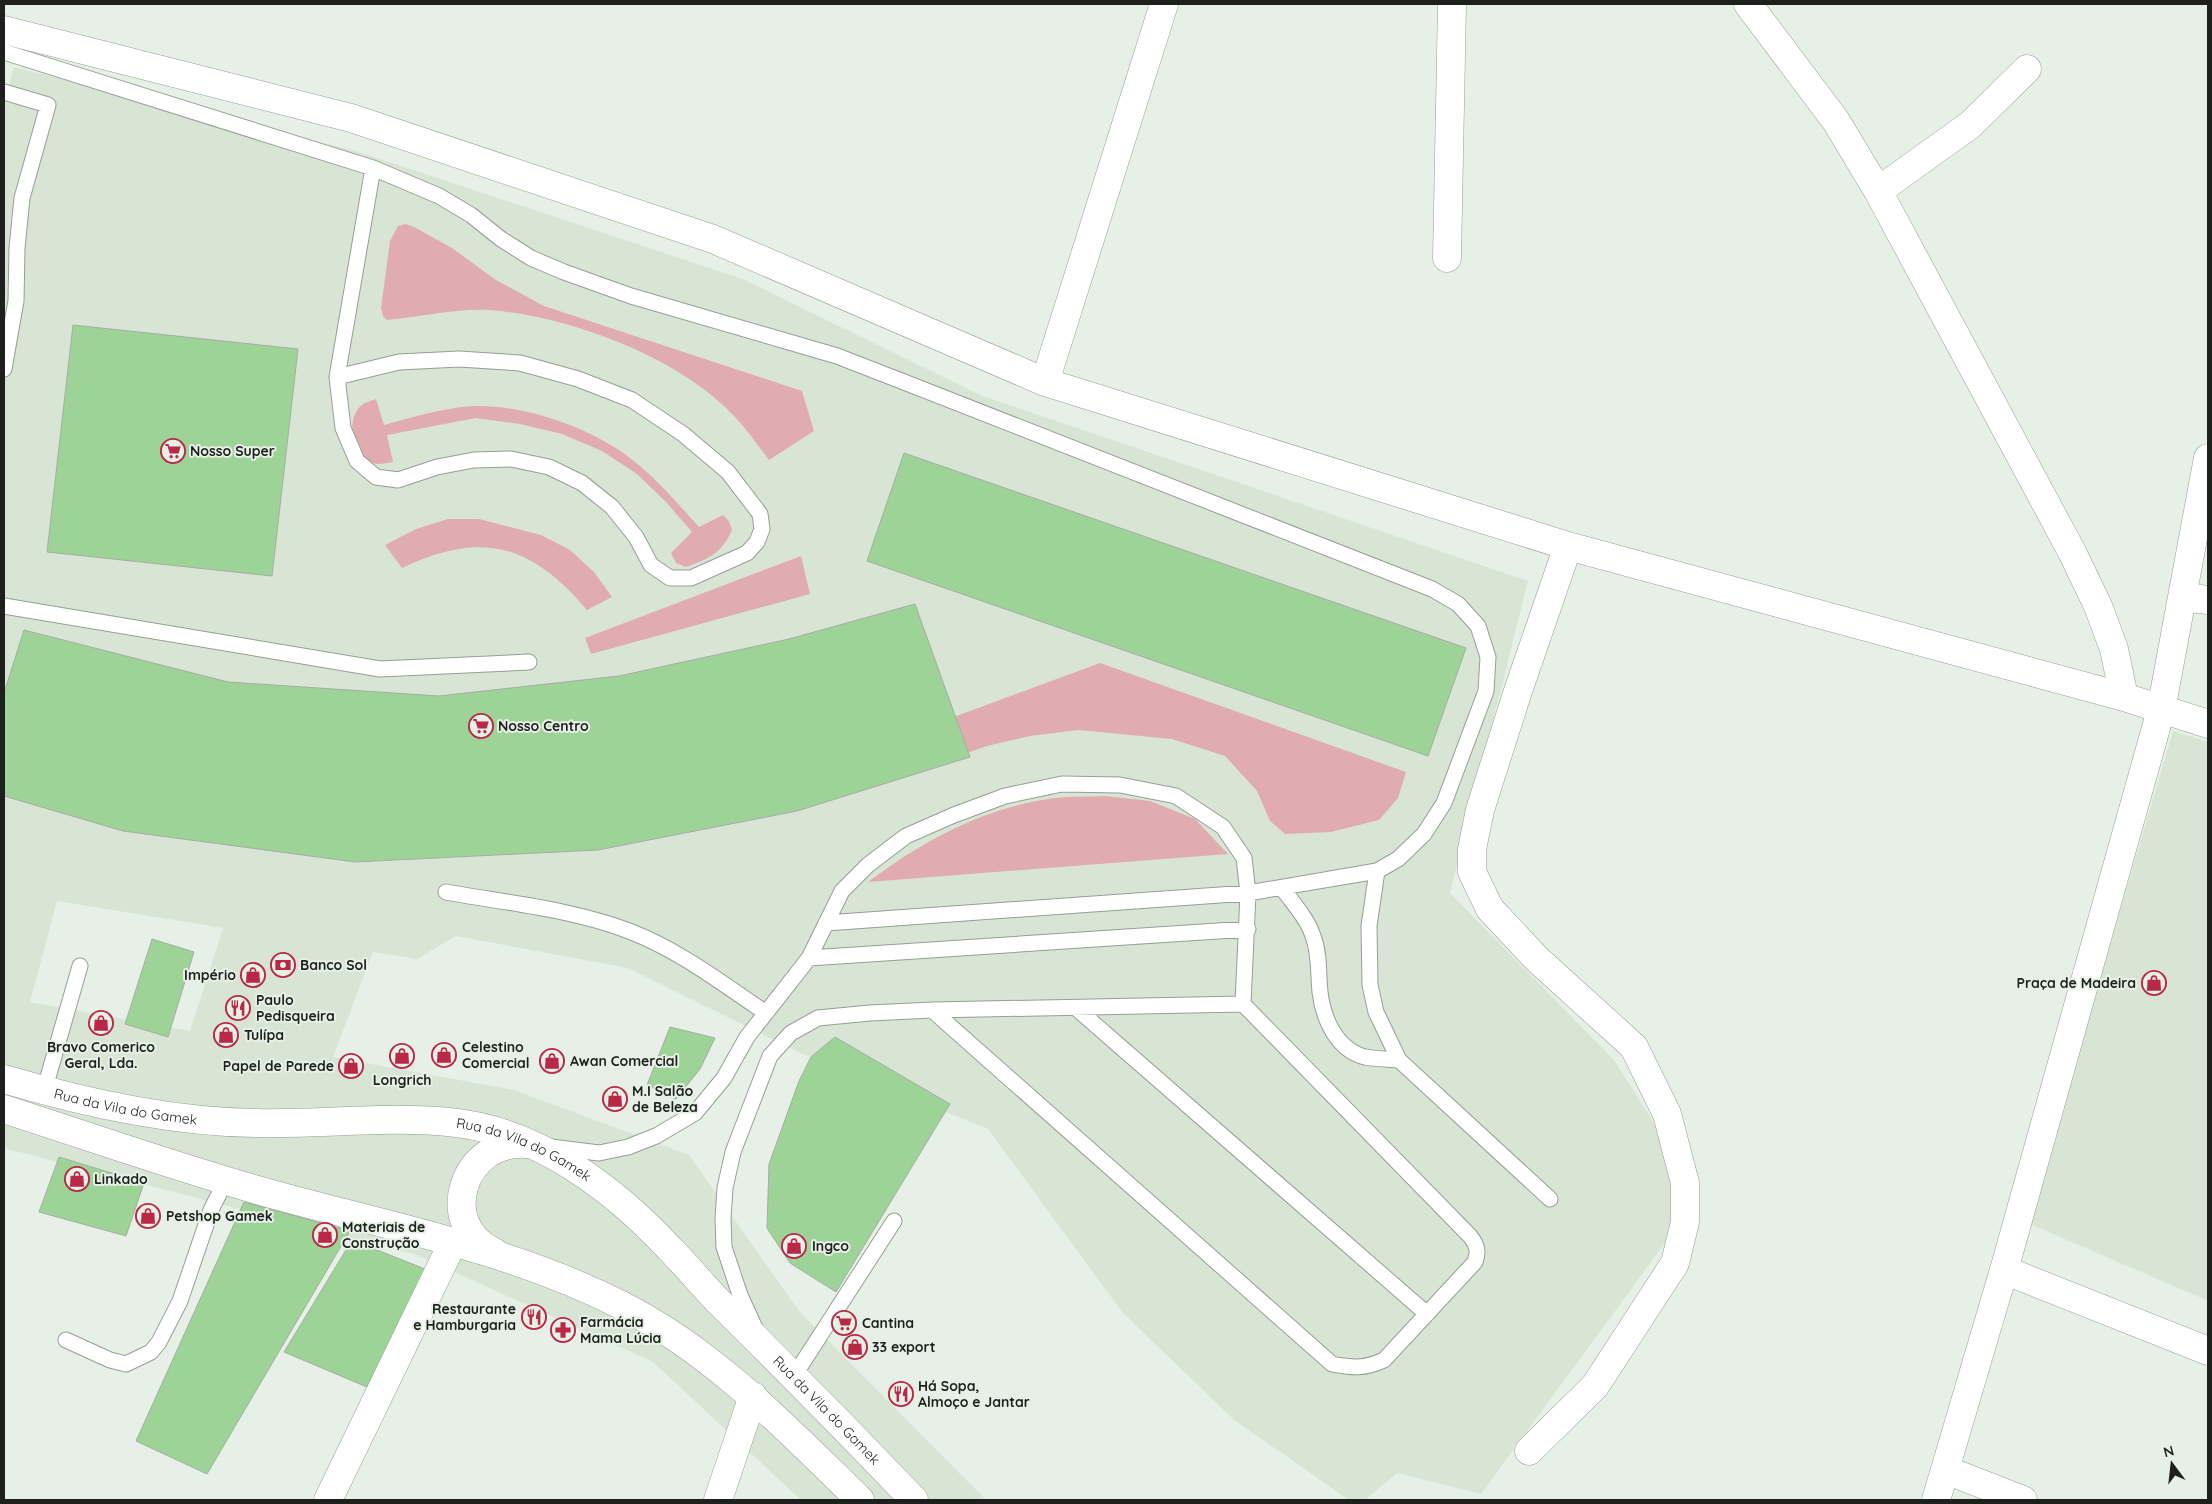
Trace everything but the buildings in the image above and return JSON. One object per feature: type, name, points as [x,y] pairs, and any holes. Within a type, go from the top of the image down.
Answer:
[{"type":"street","points":[[1045,382],[1164,4]]},
{"type":"street","points":[[1447,258],[1452,4]]},
{"type":"street","points":[[1748,4],[1836,120],[1878,191],[2072,552],[2098,606],[2114,650],[2124,697]]},
{"type":"street","points":[[4,30],[351,118],[694,232],[1045,382],[1568,546],[2124,697],[2208,724]]},
{"type":"street","points":[[1878,191],[1970,126],[2028,69]]},
{"type":"street","points":[[1936,1500],[2004,1270],[2160,710],[2195,599],[2207,467]]},
{"type":"street","points":[[1529,1451],[1596,1386],[1675,1263],[1685,1222],[1685,1183],[1667,1114],[1634,1047],[1537,959],[1490,909],[1472,872],[1472,849],[1480,810],[1518,691],[1568,546]]},
{"type":"street","name":"Rua da Vila do Gamek","points":[[4,1079],[44,1091],[130,1109],[226,1122],[381,1120],[458,1123],[484,1128],[534,1145],[575,1168],[608,1192],[667,1246],[914,1500]]},
{"type":"street","points":[[4,1109],[274,1195],[497,1254],[550,1274],[623,1306],[690,1347],[753,1396],[857,1499]]},
{"type":"street","points":[[497,1254],[481,1244],[465,1220],[462,1202],[464,1183],[474,1166],[496,1148],[515,1144],[534,1145]]},
{"type":"street","points":[[328,1500],[453,1242]]},
{"type":"street","points":[[2004,1270],[2208,1351]]},
{"type":"street","points":[[718,1500],[753,1396]]},
{"type":"street","points":[[1946,1470],[2023,1500]]},
{"type":"lane","points":[[4,52],[373,168],[439,196],[471,215],[501,239],[531,258],[564,272],[631,296],[837,356],[1432,589],[1458,604],[1478,626],[1488,657],[1486,691],[1444,803],[1424,834],[1398,859],[1377,871],[1248,893],[826,923]]},
{"type":"lane","points":[[4,92],[48,106],[22,198],[16,248],[16,301],[4,368]]},
{"type":"lane","points":[[337,377],[399,362],[459,358],[520,362],[578,379],[632,400],[683,434],[728,472],[760,514],[762,529],[756,542],[747,553],[691,578],[670,578],[652,565],[636,537],[612,507],[582,483],[549,467],[511,459],[474,460],[437,467],[398,480],[376,477],[357,460],[344,428],[337,377],[373,168]]},
{"type":"lane","points":[[4,606],[380,669],[529,662]]},
{"type":"lane","points":[[534,1145],[599,1152],[628,1147],[656,1136],[695,1113],[724,1078],[747,1037],[809,958],[842,891],[868,865],[906,836],[954,815],[1005,796],[1062,784],[1120,785],[1176,796],[1223,827],[1244,858],[1248,893],[1248,929],[1243,1004]]},
{"type":"lane","points":[[1377,871],[1369,926],[1370,985],[1376,1012],[1399,1060],[1550,1199]]},
{"type":"lane","points":[[1282,888],[1302,916],[1313,936],[1319,964],[1320,994],[1329,1026],[1344,1046],[1364,1057],[1399,1060]]},
{"type":"lane","points":[[446,892],[566,913],[629,931],[684,957],[766,1013]]},
{"type":"lane","points":[[809,958],[1248,929]]},
{"type":"lane","points":[[44,1091],[80,966]]},
{"type":"lane","points":[[762,1343],[740,1295],[724,1247],[723,1218],[726,1188],[733,1152],[770,1056],[791,1033],[818,1018],[932,1010],[1243,1004],[1476,1244],[1478,1254],[1475,1262],[1384,1360],[1367,1367],[1348,1367],[1332,1364],[932,1010]]},
{"type":"lane","points":[[1076,1008],[1427,1314]]},
{"type":"lane","points":[[66,1340],[110,1360],[126,1364],[151,1352],[159,1342],[180,1301],[211,1210],[226,1180]]},
{"type":"lane","points":[[794,1376],[894,1221]]},
{"type":"shaded area","points":[[14,67],[356,151],[743,279],[980,395],[1528,581],[1450,893],[1614,1060],[1665,1140],[1676,1228],[1481,1494],[1397,1473],[1365,1500],[1349,1500],[1233,1419],[1122,1312],[988,1129],[800,1053],[628,968],[456,936],[417,959],[373,952],[333,1057],[514,1090],[689,1155],[799,1311],[986,1500],[801,1500],[653,1362],[417,1255],[4,1148],[4,105]],"holes":[[[57,901],[223,928],[190,1031],[30,1002]]]},
{"type":"shaded area","points":[[406,224],[452,248],[496,280],[544,306],[802,391],[814,431],[769,460],[736,418],[713,396],[686,377],[656,359],[623,344],[555,321],[490,310],[451,311],[387,320],[383,316],[381,308],[390,241],[398,226]]},
{"type":"shaded area","points":[[376,399],[384,425],[439,411],[473,406],[517,410],[563,422],[585,431],[625,454],[656,481],[699,527],[723,515],[729,521],[732,530],[719,550],[708,558],[686,567],[676,563],[671,553],[692,532],[666,502],[637,474],[602,451],[562,434],[520,424],[476,418],[387,435],[393,462],[376,464],[370,462],[359,452],[355,444],[352,427],[357,411],[363,404]]},
{"type":"shaded area","points":[[448,519],[479,519],[541,535],[570,550],[594,572],[612,597],[587,610],[566,587],[545,570],[524,558],[503,550],[480,547],[456,550],[430,556],[402,568],[385,545],[416,529]]},
{"type":"shaded area","points":[[801,556],[810,594],[591,654],[585,638]]},
{"type":"shaded area","points":[[1100,663],[1406,772],[1398,798],[1379,820],[1331,832],[1285,834],[1270,821],[1257,791],[1225,756],[1172,739],[1078,730],[1030,736],[987,746],[944,761],[932,725]]},
{"type":"shaded area","name":"Praça de Madeira","points":[[2173,731],[2208,742],[2208,1301],[2028,1223]]},
{"type":"shaded area","points":[[1105,796],[1150,801],[1195,819],[1228,854],[868,882],[933,839],[1003,809],[1055,798]]},
{"type":"place","name":"Nosso Super","points":[[173,451]]},
{"type":"place","name":"Nosso Centro","points":[[481,726]]},
{"type":"place","name":"Banco Sol","points":[[283,965]]},
{"type":"place","name":"Império","points":[[253,975]]},
{"type":"place","name":"Praça de Madeira","points":[[2154,983]]},
{"type":"place","name":"Paulo Pedisqueira","points":[[238,1008]]},
{"type":"place","name":"Bravo Comerico Geral, Lda.","points":[[101,1023]]},
{"type":"place","name":"Tulípa","points":[[226,1035]]},
{"type":"place","name":"Celestino Comercial","points":[[444,1055]]},
{"type":"place","name":"Longrich","points":[[402,1056]]},
{"type":"place","name":"Awan Comercial","points":[[552,1061]]},
{"type":"place","name":"Papel de Parede","points":[[351,1066]]},
{"type":"place","name":"M.I Salão de Beleza","points":[[615,1099]]},
{"type":"place","name":"Linkado","points":[[77,1179]]},
{"type":"place","name":"Petshop Gamek","points":[[148,1216]]},
{"type":"place","name":"Materiais de Construção","points":[[325,1235]]},
{"type":"place","name":"Ingco","points":[[794,1246]]},
{"type":"place","name":"Restaurante e Hamburgaria","points":[[534,1317]]},
{"type":"place","name":"Cantina","points":[[844,1323]]},
{"type":"place","name":"Farmácia Mama Lúcia","points":[[563,1330]]},
{"type":"place","name":"33 export","points":[[855,1347]]},
{"type":"place","name":"Há Sopa, Almoço e Jantar","points":[[901,1394]]}]
